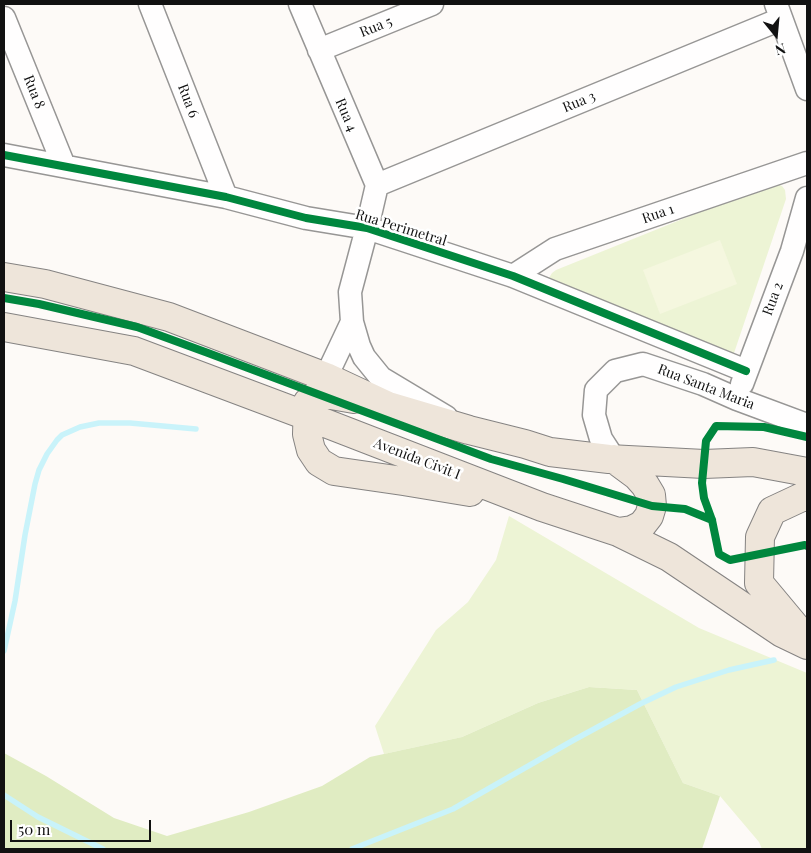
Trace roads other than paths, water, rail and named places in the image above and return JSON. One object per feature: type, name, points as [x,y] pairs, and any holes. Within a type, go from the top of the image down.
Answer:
[{"type":"main road","points":[[4,277],[45,284],[169,317],[326,377],[388,406]]},
{"type":"main road","name":"Avenida Civit I","points":[[4,327],[134,351],[542,507],[618,532],[669,557],[782,633],[807,643]]},
{"type":"main road","points":[[542,507],[458,490],[334,471],[319,462],[311,450],[307,434],[308,402],[318,394],[331,394],[388,406],[550,452],[614,459],[704,464],[753,462],[807,472]]},
{"type":"main road","points":[[614,459],[638,476],[651,495],[652,506],[649,516],[642,525],[632,530],[618,532]]},
{"type":"main road","points":[[807,497],[802,497],[772,511],[760,536],[759,583],[807,643]]},
{"type":"street","name":"Rua 6","points":[[150,4],[226,197]]},
{"type":"street","name":"Rua 4","points":[[300,4],[377,185]]},
{"type":"street","name":"Rua 5","points":[[318,50],[432,4]]},
{"type":"street","points":[[779,12],[807,89]]},
{"type":"street","name":"Rua 3","points":[[377,185],[779,12]]},
{"type":"street","name":"Rua 8","points":[[4,18],[64,166]]},
{"type":"street","name":"Rua Perimetral","points":[[4,155],[226,197],[306,218],[368,228],[514,276],[746,371]]},
{"type":"street","name":"Rua 1","points":[[514,276],[555,249],[807,163]]},
{"type":"street","points":[[377,185],[368,228],[350,292],[352,322],[359,346],[364,357],[381,378],[469,430]]},
{"type":"street","name":"Rua 2","points":[[737,399],[746,371],[802,239],[807,198]]},
{"type":"street","points":[[326,377],[352,322]]},
{"type":"street","name":"Rua Santa Maria","points":[[614,459],[600,439],[594,415],[596,390],[615,371],[642,364],[703,384],[807,425]]},
{"type":"waterway","points":[[4,651],[15,601],[35,484],[39,470],[57,440],[62,435],[80,427],[99,423],[130,423],[196,429]]},
{"type":"waterway","points":[[352,849],[453,809],[572,741],[640,704],[676,687],[729,670],[774,660]]},
{"type":"waterway","points":[[4,795],[38,817],[103,849]]}]
